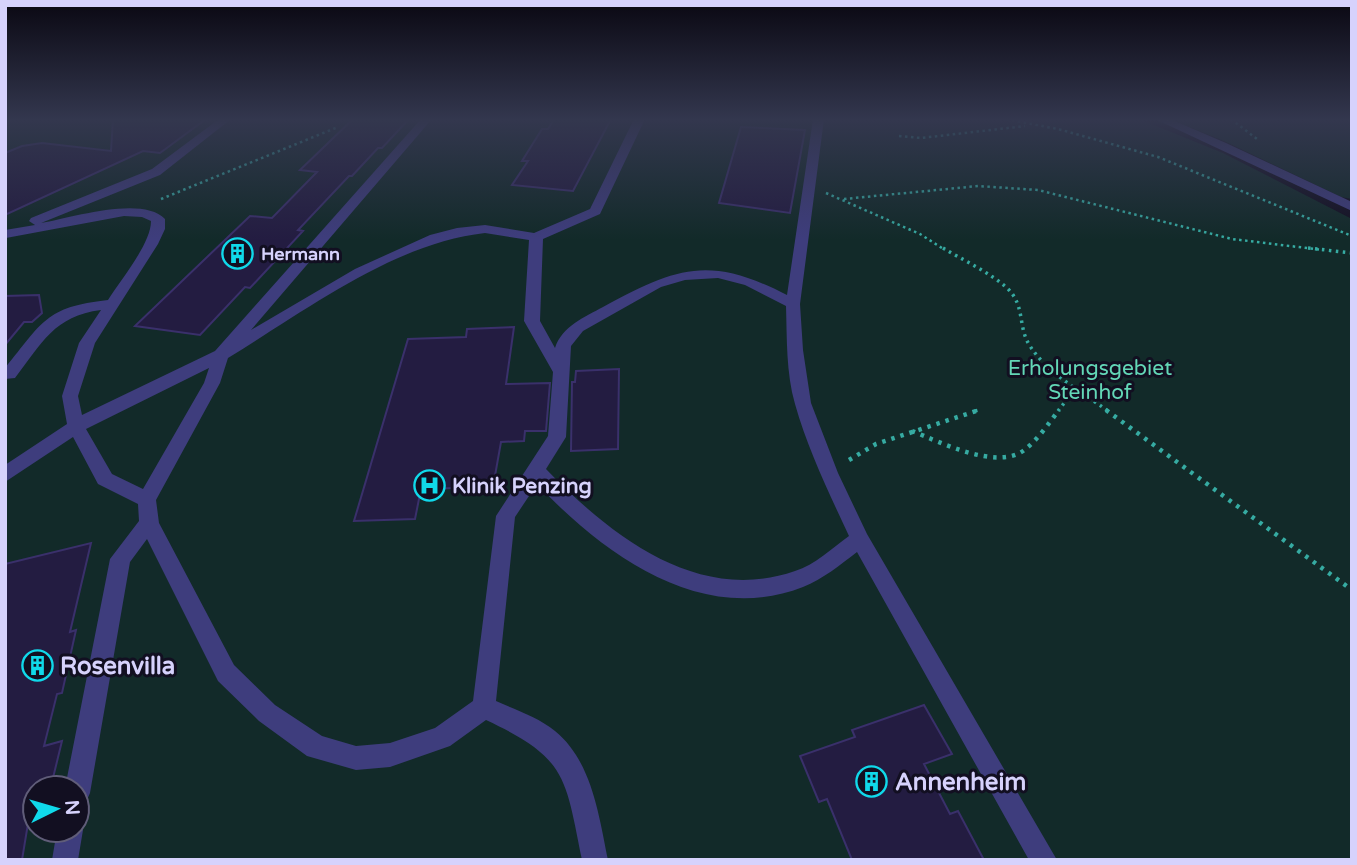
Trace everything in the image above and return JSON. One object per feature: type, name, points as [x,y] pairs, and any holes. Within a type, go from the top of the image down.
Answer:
[{"type":"street","points":[[6,234],[156,172],[173,159]]},
{"type":"street","points":[[392,159],[221,355],[212,383],[147,500],[149,523],[226,673],[267,713],[316,747],[356,758],[390,755],[442,738],[484,706],[506,516],[557,437],[563,345],[578,327],[656,284],[684,276],[718,274],[750,282],[793,304]]},
{"type":"street","points":[[5,475],[76,426],[221,355],[280,317],[360,272],[435,238],[485,229],[536,237],[595,211],[620,159]]},
{"type":"street","points":[[813,159],[793,304],[794,350],[803,403],[829,473],[860,539],[1044,860]]},
{"type":"street","points":[[1252,159],[1352,207]]},
{"type":"street","points":[[6,234],[132,212],[158,219],[158,229],[87,343],[70,396],[76,426],[105,479],[147,500]]},
{"type":"street","points":[[536,237],[532,321],[561,373]]},
{"type":"street","points":[[9,374],[53,320],[77,308],[110,304]]},
{"type":"street","points":[[536,470],[573,508],[624,548],[674,577],[716,589],[745,589],[797,580],[860,539]]},
{"type":"street","points":[[80,774],[120,559],[149,523]]},
{"type":"street","points":[[484,706],[547,739],[562,755],[575,776],[595,860]]},
{"type":"path","points":[[132,212],[260,159]]},
{"type":"path","points":[[1164,159],[1352,236]]},
{"type":"path","points":[[809,186],[920,234],[1006,287],[1020,305],[1022,324],[1030,345],[1049,368],[1352,590]]},
{"type":"path","points":[[844,199],[978,186],[1038,190],[1231,239],[1352,253]]},
{"type":"path","points":[[912,431],[980,455],[1006,458],[1021,453],[1075,389]]},
{"type":"path","points":[[849,460],[876,443],[979,410]]},
{"type":"green space","name":"Klinik Penzing","points":[[5,159],[1235,159],[1352,219],[1352,860],[5,860]]},
{"type":"green space","points":[[1262,159],[1352,159],[1352,199],[1341,197]]},
{"type":"building","points":[[5,159],[125,159],[5,215]]},
{"type":"building","name":"Hermann","points":[[311,159],[367,159],[298,230],[303,231],[250,288],[245,287],[200,335],[135,326],[250,216],[272,218],[317,172],[300,170]]},
{"type":"building","points":[[590,159],[573,191],[512,185],[528,161],[522,161]]},
{"type":"building","points":[[732,159],[800,159],[790,213],[719,203]]},
{"type":"building","points":[[39,295],[42,313],[32,322],[24,322],[5,345],[5,296]]},
{"type":"building","points":[[514,327],[506,384],[550,383],[546,431],[525,431],[524,441],[501,442],[493,487],[421,489],[415,519],[354,521],[408,339],[466,337],[467,329]]},
{"type":"building","points":[[619,369],[618,449],[571,451],[572,382],[575,382],[576,371]]},
{"type":"building","name":"Rosenvilla","points":[[91,543],[70,632],[76,630],[62,693],[57,694],[44,746],[62,741],[54,774],[21,774],[21,844],[25,844],[22,860],[5,860],[5,564]]},
{"type":"building","name":"Annenheim","points":[[924,705],[952,754],[924,764],[950,814],[958,811],[984,860],[852,860],[827,799],[819,802],[800,756],[855,737],[852,730]]},
{"type":"place","name":"Hermann","points":[[238,254]]},
{"type":"place","name":"Klinik Penzing","points":[[429,486]]},
{"type":"place","name":"Rosenvilla","points":[[37,666]]},
{"type":"place","name":"Annenheim","points":[[872,782]]},
{"type":"park label","name":"Erholungsgebiet Steinhof","points":[[1090,380]]}]
